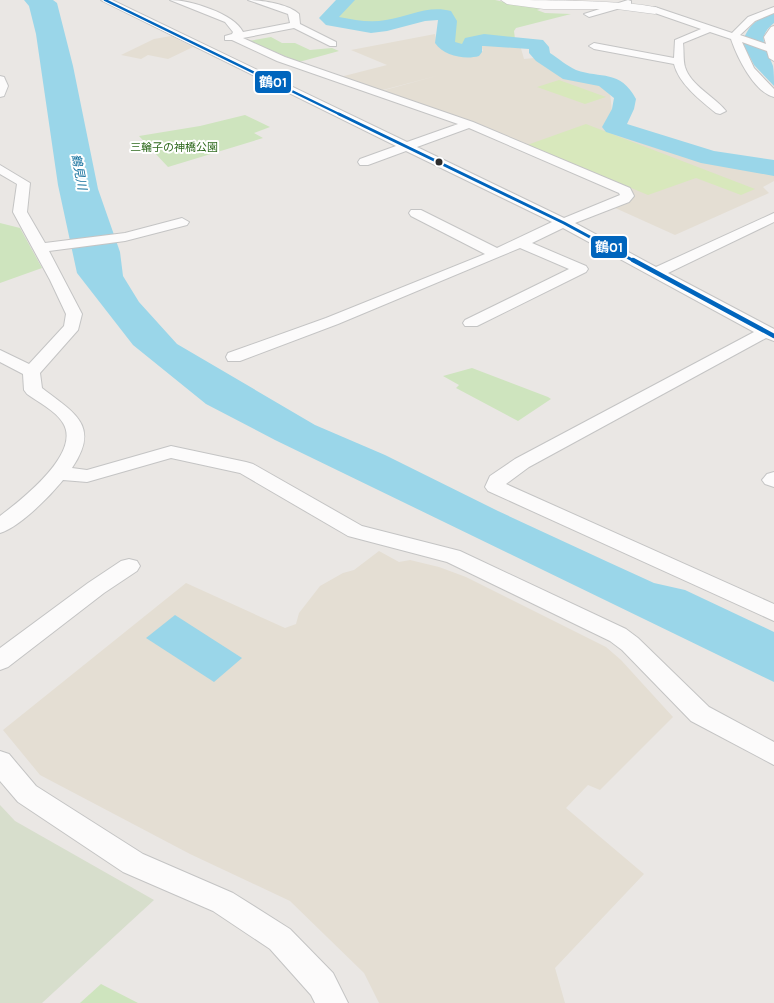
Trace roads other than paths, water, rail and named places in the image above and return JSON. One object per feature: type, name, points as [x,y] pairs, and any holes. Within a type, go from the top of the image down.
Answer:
[{"type":"street","points":[[105,0],[564,223],[770,334]]},
{"type":"street","points":[[174,0],[228,20],[235,26],[238,32],[235,38],[244,44],[280,59],[469,124],[625,191],[627,196],[624,199],[564,223],[497,254],[332,321],[234,356]]},
{"type":"street","points":[[252,0],[291,12],[294,14],[295,26]]},
{"type":"street","points":[[507,0],[533,4],[601,2],[628,4],[655,10],[738,37],[772,51]]},
{"type":"street","points":[[590,14],[628,4]]},
{"type":"street","points":[[774,10],[747,22],[739,28],[738,37],[742,58],[756,79],[774,94]]},
{"type":"street","points":[[200,46],[237,36],[295,26],[333,44]]},
{"type":"street","points":[[710,28],[678,42],[680,62],[682,71],[702,96],[720,111]]},
{"type":"street","points":[[772,51],[769,37],[774,29]]},
{"type":"street","points":[[594,46],[680,62]]},
{"type":"street","points":[[0,79],[3,86],[0,94]]},
{"type":"street","points":[[364,162],[469,124]]},
{"type":"street","points":[[0,168],[24,183],[20,212],[58,280],[74,314],[72,327],[31,372],[33,390],[72,422],[77,438],[73,454],[49,484],[0,526]]},
{"type":"street","points":[[416,213],[497,254]]},
{"type":"street","points":[[657,272],[774,217]]},
{"type":"street","points":[[40,248],[115,237],[182,222]]},
{"type":"street","points":[[471,323],[581,269],[520,243]]},
{"type":"street","points":[[770,334],[522,463],[497,480],[495,486],[774,613]]},
{"type":"street","points":[[0,355],[31,372]]},
{"type":"street","points":[[57,473],[87,476],[171,452],[246,468],[355,531],[453,556],[618,635],[630,644],[700,714],[774,754]]},
{"type":"street","points":[[0,661],[96,588],[129,566]]},
{"type":"street","points":[[0,762],[27,794],[133,863],[223,902],[280,939],[322,984],[332,1003]]},
{"type":"water","name":"鶴見川","points":[[24,0],[53,0],[57,3],[73,66],[98,189],[120,252],[123,276],[139,302],[177,344],[315,425],[385,455],[498,511],[654,583],[685,590],[774,632],[774,682],[275,440],[206,404],[133,345],[77,273],[58,185],[36,34],[29,6]]},
{"type":"water","points":[[774,13],[774,23],[765,34],[764,44],[773,66],[774,86],[754,65],[742,42],[754,23]]},
{"type":"water","points":[[175,615],[242,658],[214,682],[146,638]]},
{"type":"waterway","points":[[346,0],[328,18],[333,21],[371,27],[387,26],[425,15],[438,14],[444,15],[448,21],[445,43],[450,48],[472,52],[472,42],[484,40],[536,44],[539,47],[539,53],[543,57],[570,75],[606,81],[623,95],[625,99],[623,109],[614,127],[710,158],[774,168]]},
{"type":"park label","name":"三輪子の神橋公園","points":[[174,147]]}]
